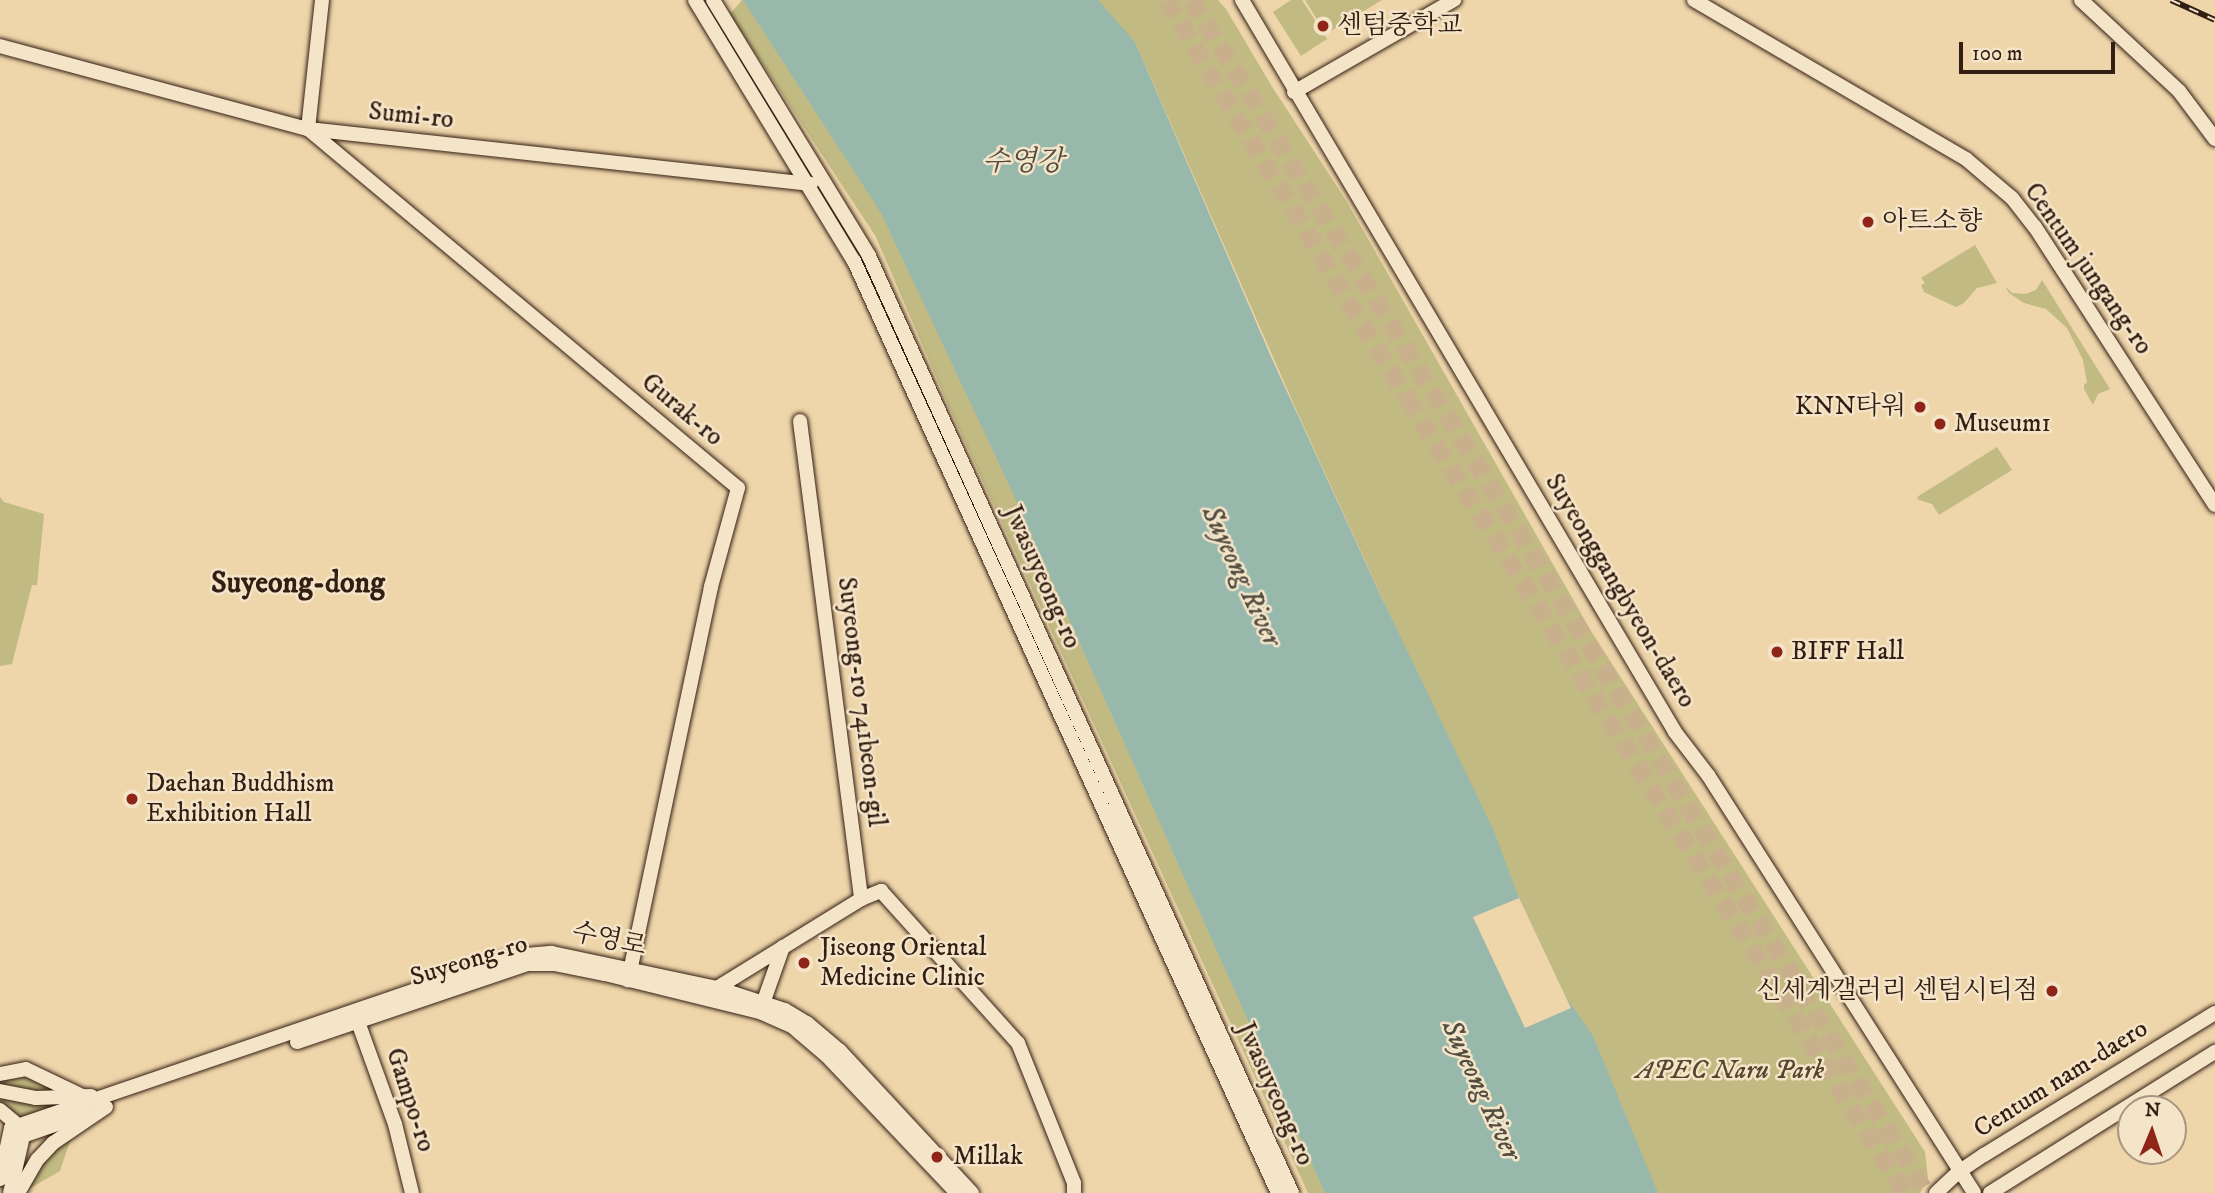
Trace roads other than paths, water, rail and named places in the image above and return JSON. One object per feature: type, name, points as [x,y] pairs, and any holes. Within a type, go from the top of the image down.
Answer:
[{"type":"main road","points":[[308,130],[322,0]]},
{"type":"main road","name":"Jwasuyeong-ro","points":[[696,0],[855,261],[1278,1193]]},
{"type":"main road","name":"Jwasuyeong-ro","points":[[713,0],[869,256],[1292,1193]]},
{"type":"main road","points":[[1294,92],[1454,0]]},
{"type":"main road","name":"Centum jungang-ro","points":[[1694,0],[1966,159],[2012,198],[2042,238],[2215,505]]},
{"type":"main road","points":[[2081,0],[2179,91],[2215,139]]},
{"type":"main road","name":"Suyeonggangbyeon-daero","points":[[1242,1],[1675,732],[1709,775],[1974,1193]]},
{"type":"main road","name":"Sumi-ro","points":[[0,46],[308,130],[826,185]]},
{"type":"main road","name":"Gurak-ro","points":[[308,130],[738,488],[711,587],[630,974]]},
{"type":"main road","name":"Suyeong-ro 741beon-gil","points":[[800,421],[861,899]]},
{"type":"main road","points":[[716,988],[861,899],[881,891],[1018,1042],[1074,1184],[1074,1193]]},
{"type":"main road","points":[[762,1007],[783,947]]},
{"type":"main road","name":"수영로","points":[[17,1130],[527,953],[570,955],[630,974],[716,988],[807,1023],[826,1038],[972,1193]]},
{"type":"main road","name":"Suyeong-ro","points":[[17,1130],[106,1107],[527,964],[554,964],[630,974],[762,1007],[816,1045],[957,1193]]},
{"type":"main road","name":"Centum nam-daero","points":[[1936,1193],[1961,1171],[2215,1013]]},
{"type":"main road","name":"Gampo-ro","points":[[358,1022],[395,1124],[412,1193]]},
{"type":"main road","points":[[1990,1193],[2215,1052]]},
{"type":"main road","points":[[0,1074],[26,1069],[58,1086],[87,1097]]},
{"type":"main road","points":[[0,1091],[36,1098],[120,1094]]},
{"type":"main road","points":[[18,1193],[38,1159],[53,1143],[106,1107]]},
{"type":"main road","points":[[0,1110],[17,1130],[10,1193]]},
{"type":"main road","points":[[0,1118],[17,1130]]},
{"type":"main road","points":[[0,1179],[17,1130]]},
{"type":"water","name":"수영강","points":[[743,0],[1098,0],[1135,42],[1272,359],[1380,594],[1494,831],[1519,898],[1564,994],[1593,1036],[1658,1193],[1325,1193],[1011,489],[881,213]]},
{"type":"tunnel","points":[[1166,0],[1407,398],[1905,1193]]},
{"type":"tunnel","points":[[1191,0],[1926,1193]]},
{"type":"railway","points":[[2171,0],[2215,20]]},
{"type":"place","name":"센텀중학교","points":[[1323,26]]},
{"type":"place","name":"아트소향","points":[[1868,222]]},
{"type":"place","name":"KNN타워","points":[[1920,407]]},
{"type":"place","name":"Museum1","points":[[1940,424]]},
{"type":"place","name":"BIFF Hall","points":[[1777,652]]},
{"type":"place","name":"Daehan Buddhism Exhibition Hall","points":[[132,799]]},
{"type":"place","name":"Jiseong Oriental Medicine Clinic","points":[[804,963]]},
{"type":"place","name":"신세계갤러리 센텀시티점","points":[[2052,991]]},
{"type":"place","name":"Millak","points":[[937,1157]]},
{"type":"district","name":"Suyeong-dong","points":[[298,584]]},
{"type":"water label","name":"Suyeong River","points":[[1241,576]]},
{"type":"water label","name":"Suyeong River","points":[[1481,1090]]},
{"type":"park label","name":"APEC Naru Park","points":[[1730,1071]]}]
